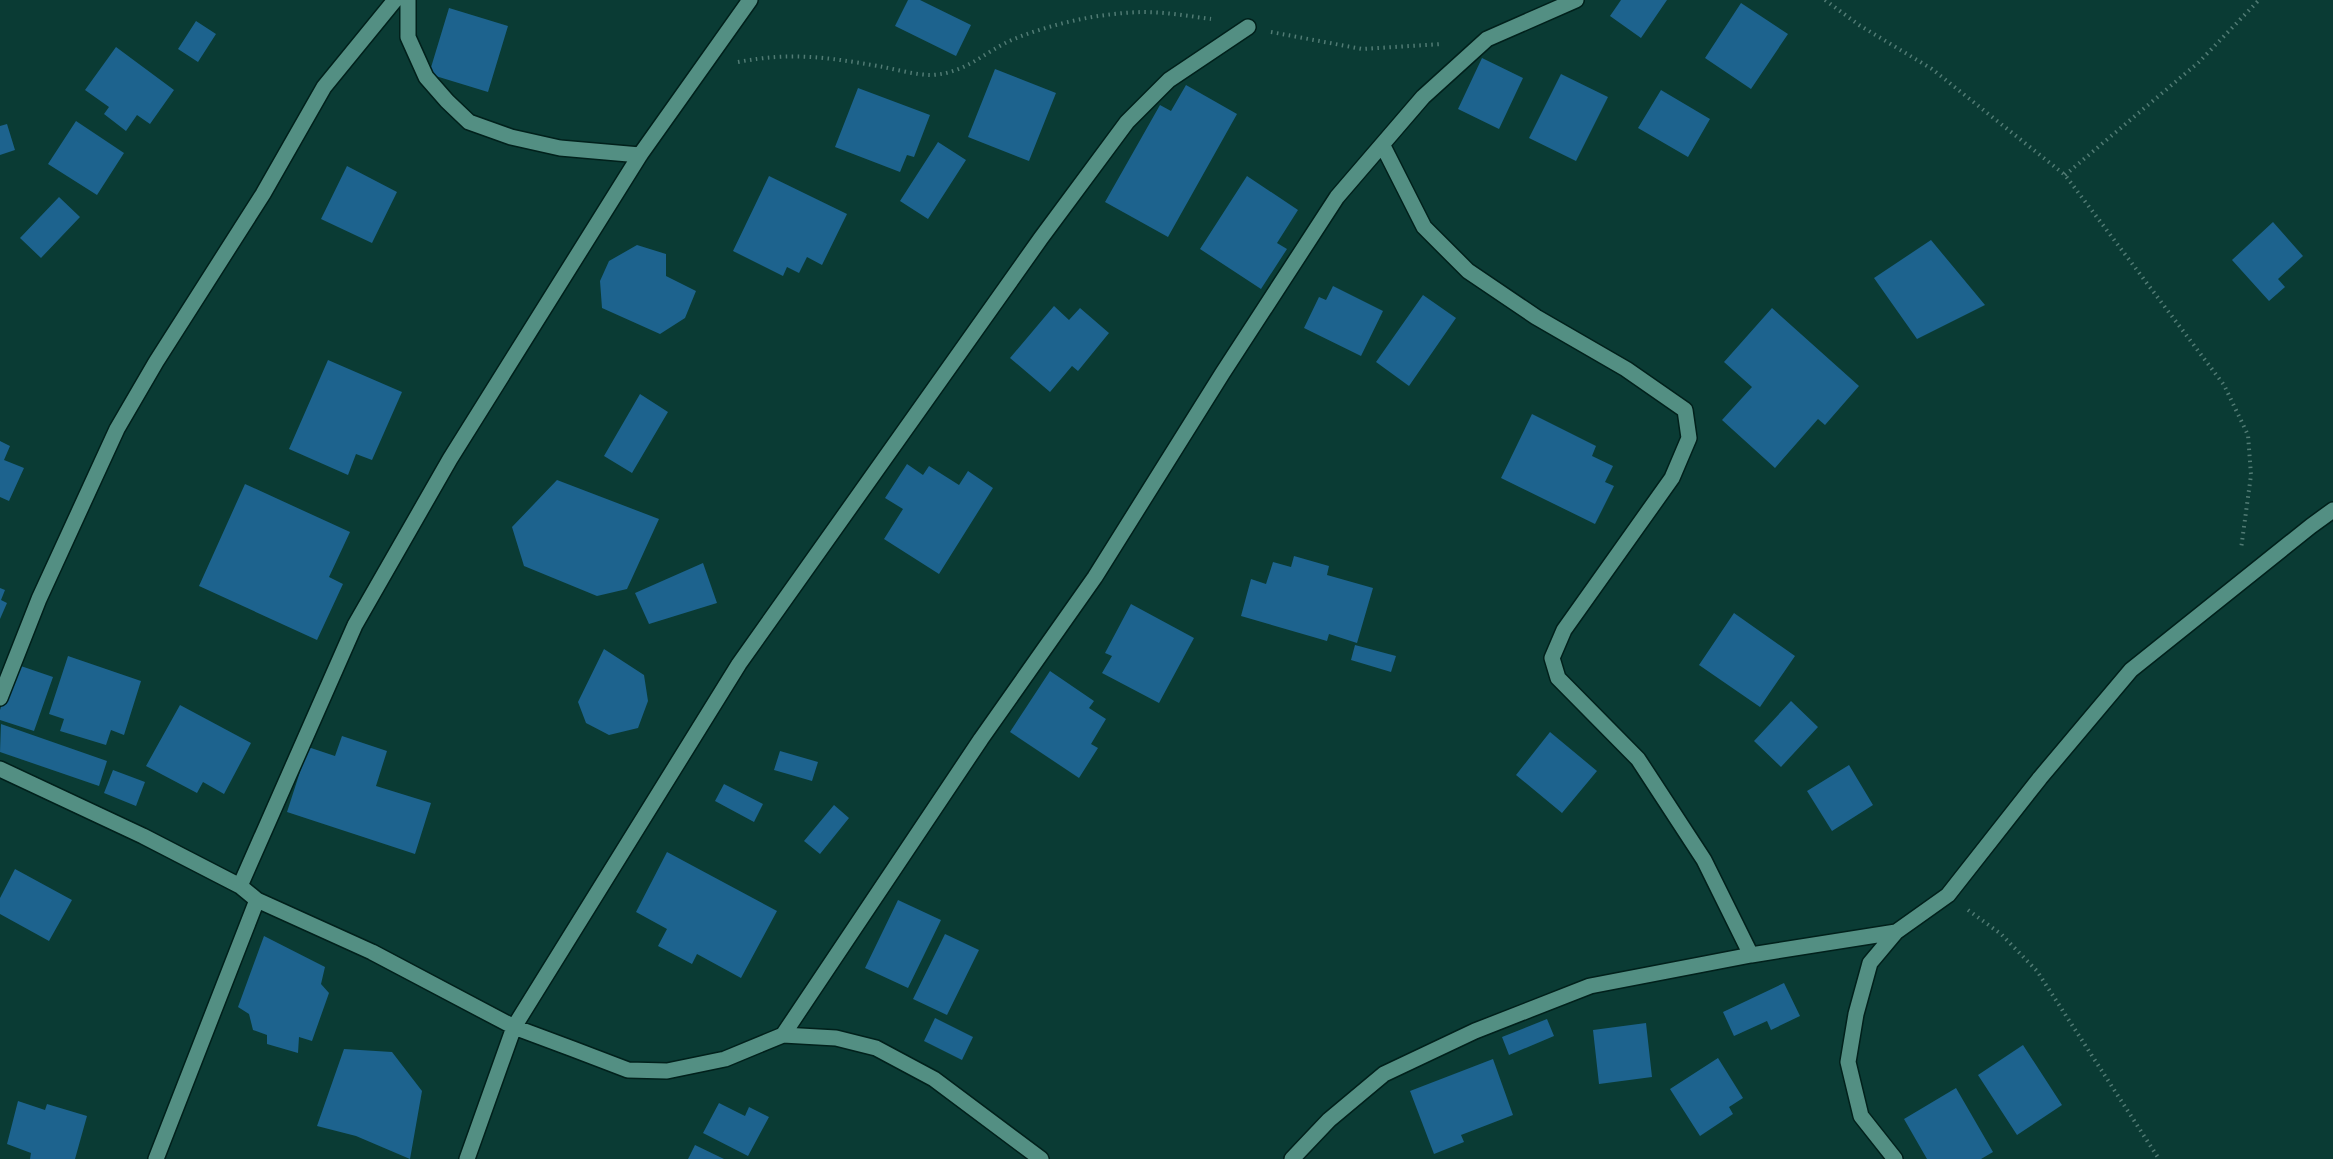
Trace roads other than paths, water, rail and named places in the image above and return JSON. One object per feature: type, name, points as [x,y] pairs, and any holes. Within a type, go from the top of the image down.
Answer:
[{"type":"street","points":[[0,698],[39,599],[117,429],[156,362],[263,194],[324,87],[395,0]]},
{"type":"street","points":[[408,0],[408,37],[426,76],[469,122],[511,137],[560,148],[640,155]]},
{"type":"street","points":[[240,886],[355,626],[450,459],[640,155],[750,0]]},
{"type":"street","points":[[783,1035],[981,740],[1095,577],[1222,374],[1337,197],[1423,97],[1487,39],[1576,0]]},
{"type":"street","points":[[467,1159],[514,1027],[739,664],[1041,238],[1127,122],[1168,80],[1248,27]]},
{"type":"street","points":[[1383,146],[1424,227],[1468,271],[1536,317],[1626,369],[1685,410],[1689,438],[1672,478],[1564,630],[1552,658],[1558,678],[1638,759],[1704,860],[1751,955]]},
{"type":"street","points":[[1894,1159],[1861,1116],[1848,1062],[1856,1014],[1870,963],[1896,932],[1948,895],[2040,778],[2131,670],[2333,510]]},
{"type":"street","points":[[2,775],[143,836],[240,886],[257,900],[372,952],[514,1027],[628,1070],[667,1071],[725,1059],[783,1035],[836,1038],[876,1048],[934,1079],[1041,1159]]},
{"type":"street","points":[[156,1159],[257,900]]},
{"type":"street","points":[[1292,1159],[1329,1120],[1384,1074],[1475,1030],[1590,986],[1751,955],[1896,932]]}]
